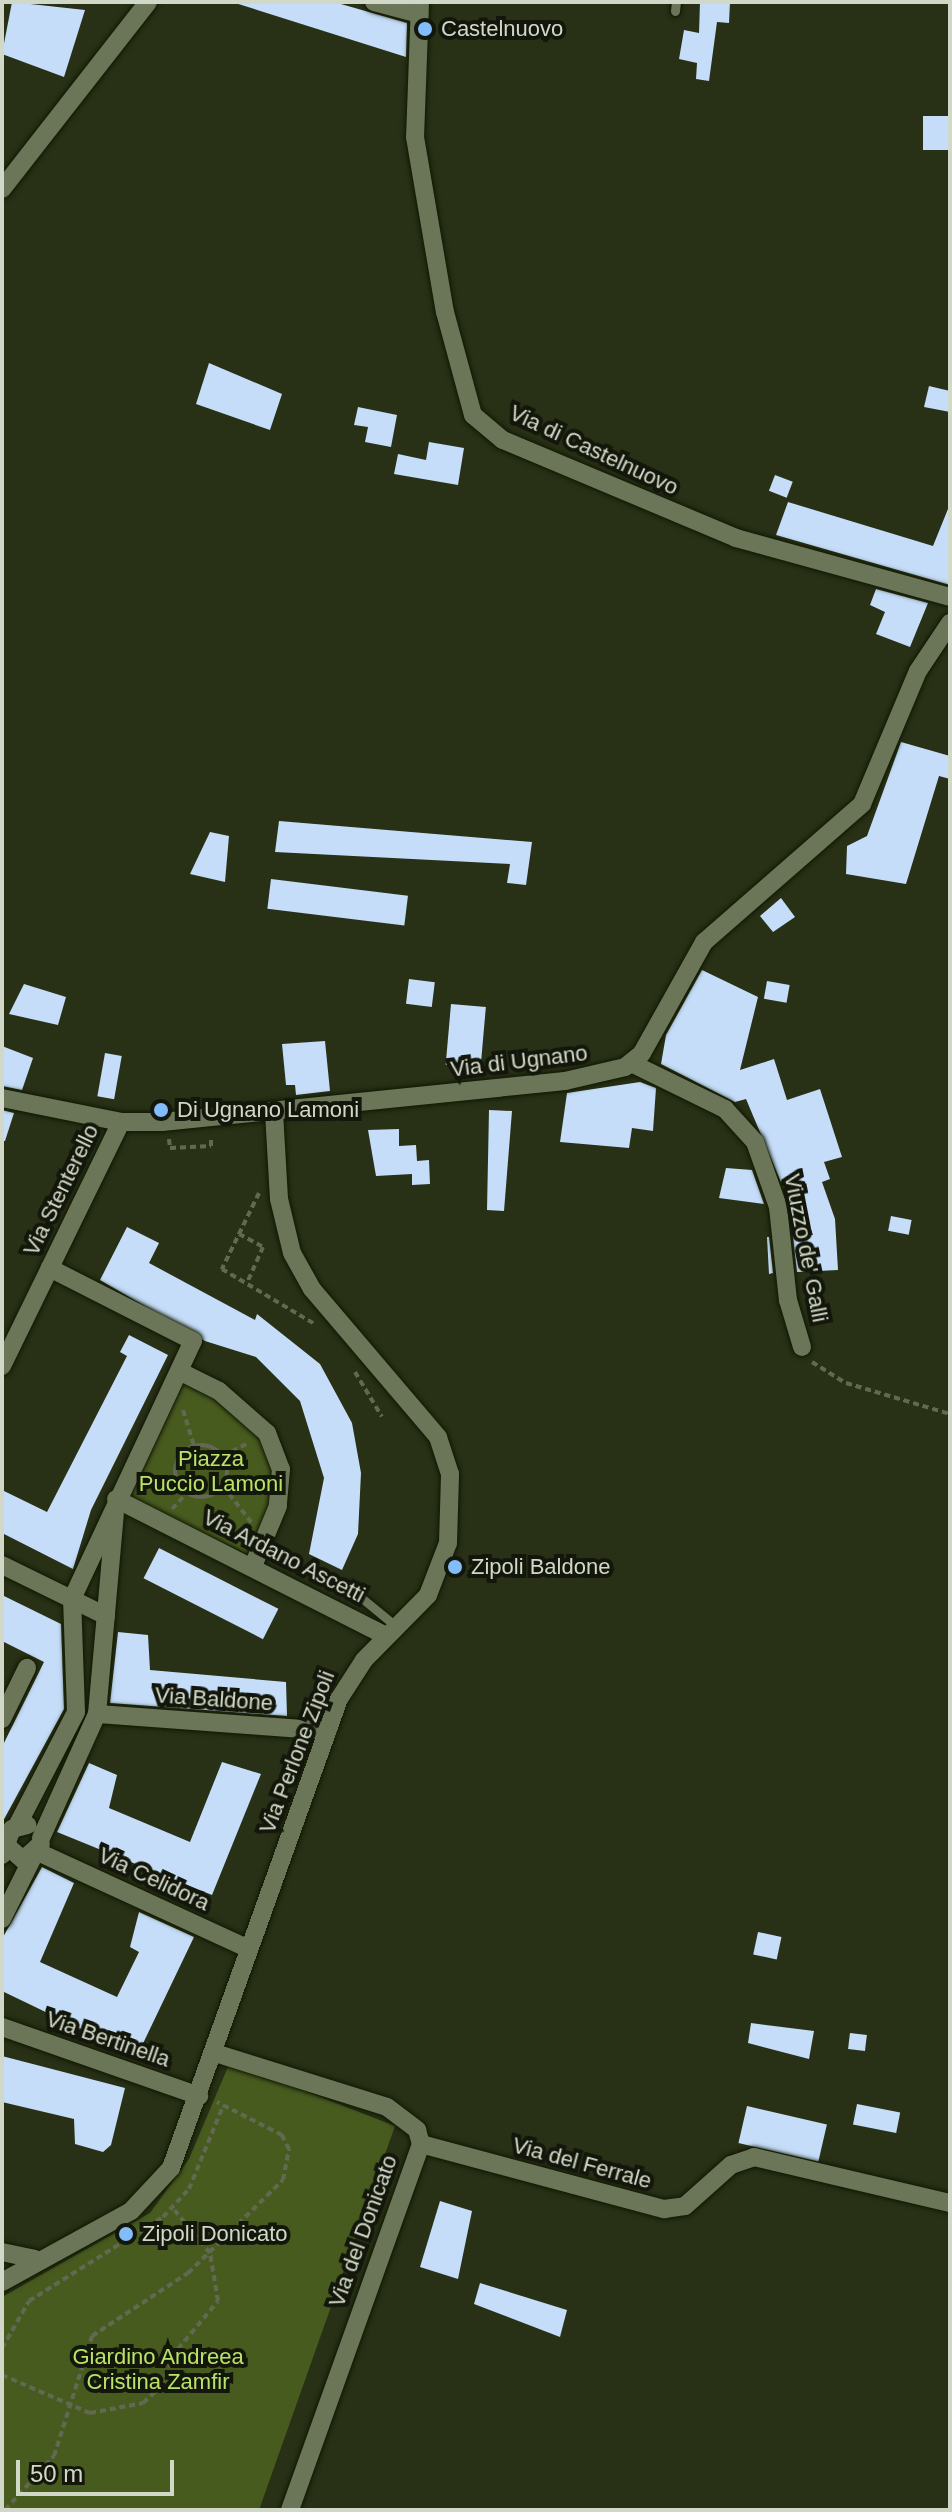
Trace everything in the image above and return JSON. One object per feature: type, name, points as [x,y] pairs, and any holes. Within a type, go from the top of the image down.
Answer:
[{"type":"street","points":[[2,189],[148,2]]},
{"type":"street","points":[[374,2],[420,8]]},
{"type":"street","name":"Via di Castelnuovo","points":[[420,8],[415,137],[424,203],[473,415],[503,440],[736,538],[950,597]]},
{"type":"street","points":[[631,1063],[704,942],[862,804],[918,671],[950,623]]},
{"type":"street","name":"Via di Ugnano","points":[[2,1098],[121,1122],[274,1113],[588,1079],[631,1063]]},
{"type":"street","name":"Viuzzo de' Galli","points":[[631,1063],[725,1109],[755,1142],[778,1207],[788,1300],[802,1347]]},
{"type":"street","name":"Via Perlone Zipoli","points":[[2,2282],[34,2259],[150,2196],[175,2160],[207,2098],[215,2053],[249,1949],[327,1731],[350,1678],[428,1595],[448,1543],[446,1456],[421,1411],[298,1266],[282,1220],[274,1113]]},
{"type":"street","name":"Via Stenterello","points":[[2,1366],[121,1122]]},
{"type":"street","points":[[37,1849],[17,1858],[4,1846],[76,1712],[72,1599],[116,1499],[193,1341],[50,1268]]},
{"type":"street","points":[[176,1376],[229,1397],[267,1433],[281,1469],[266,1546],[253,1566]]},
{"type":"street","points":[[2,1919],[97,1714],[116,1499]]},
{"type":"street","name":"Via Ardano Ascetti","points":[[116,1499],[392,1631]]},
{"type":"street","points":[[2,1565],[106,1616]]},
{"type":"street","points":[[2,1719],[27,1668]]},
{"type":"street","name":"Via Baldone","points":[[97,1714],[327,1731]]},
{"type":"street","points":[[17,1826],[34,1828],[37,1849]]},
{"type":"street","name":"Via Celidora","points":[[37,1849],[249,1949]]},
{"type":"street","name":"Via Bertinella","points":[[2,2027],[207,2098]]},
{"type":"street","name":"Via del Donicato","points":[[215,2053],[387,2107],[417,2130],[421,2144],[290,2510]]},
{"type":"street","name":"Via del Ferrale","points":[[421,2144],[664,2209],[685,2206],[731,2165],[754,2157],[950,2203]]},
{"type":"street","points":[[2,2252],[34,2259]]},
{"type":"lane","points":[[347,1586],[392,1631]]},
{"type":"path","points":[[157,1139],[169,1138],[170,1148],[211,1146],[211,1136],[225,1135]]},
{"type":"path","points":[[265,1181],[222,1269],[248,1281],[318,1326]]},
{"type":"path","points":[[239,1234],[263,1247],[248,1281]]},
{"type":"path","name":"Viuzzo de' Galli","points":[[802,1347],[846,1383],[950,1414]]},
{"type":"path","points":[[351,1367],[382,1417]]},
{"type":"path","points":[[176,1376],[194,1445]]},
{"type":"path","points":[[194,1445],[223,1456],[267,1433]]},
{"type":"path","points":[[194,1445],[176,1464],[180,1487],[208,1497],[223,1486]]},
{"type":"path","points":[[223,1456],[223,1486],[266,1546]]},
{"type":"path","points":[[5,2510],[54,2456],[92,2336],[210,2253],[283,2180],[289,2149],[263,2122],[207,2098]]},
{"type":"path","points":[[2,2375],[71,2410],[120,2409],[143,2403],[161,2386],[178,2349],[218,2301],[210,2253],[172,2207]]},
{"type":"green space","name":"Piazza Puccio Lamoni","points":[[185,1380],[217,1397],[261,1437],[273,1463],[275,1492],[253,1557],[127,1496]]},
{"type":"green space","name":"Giardino Andreea Cristina Zamfir","points":[[230,2062],[395,2126],[259,2510],[2,2510],[2,2297],[150,2213],[189,2159]]},
{"type":"building","points":[[12,2],[85,10],[64,77],[2,54]]},
{"type":"building","points":[[232,2],[334,2],[407,23],[406,57]]},
{"type":"building","points":[[700,2],[730,2],[729,23],[717,22],[709,81],[696,79],[697,63],[679,59],[684,30],[699,33]]},
{"type":"building","points":[[923,116],[950,116],[950,150],[923,150]]},
{"type":"building","points":[[209,363],[282,394],[270,430],[196,404]]},
{"type":"building","points":[[929,386],[950,391],[950,412],[924,407]]},
{"type":"building","points":[[358,407],[397,415],[391,447],[365,442],[368,427],[354,425]]},
{"type":"building","points":[[429,442],[464,448],[458,485],[394,474],[398,454],[426,460]]},
{"type":"building","points":[[775,475],[793,482],[787,498],[769,491]]},
{"type":"building","points":[[788,502],[933,546],[950,504],[950,585],[776,535]]},
{"type":"building","points":[[876,589],[928,603],[910,647],[876,634],[885,612],[870,605]]},
{"type":"building","points":[[901,742],[950,756],[950,779],[939,776],[906,884],[846,874],[847,846],[867,836]]},
{"type":"building","points":[[279,821],[532,842],[526,885],[507,883],[510,864],[275,852]]},
{"type":"building","points":[[210,832],[229,836],[225,882],[190,874]]},
{"type":"building","points":[[271,879],[408,896],[404,926],[267,909]]},
{"type":"building","points":[[781,898],[795,917],[773,932],[760,916]]},
{"type":"building","points":[[702,970],[758,997],[740,1070],[774,1059],[787,1100],[820,1089],[842,1157],[824,1162],[830,1179],[822,1182],[835,1219],[838,1270],[797,1272],[793,1236],[813,1235],[798,1190],[786,1194],[746,1099],[735,1102],[661,1064],[666,1035]]},
{"type":"building","points":[[409,979],[435,982],[432,1007],[406,1004]]},
{"type":"building","points":[[767,981],[790,985],[787,1003],[764,999]]},
{"type":"building","points":[[24,984],[66,997],[58,1025],[9,1014]]},
{"type":"building","points":[[451,1004],[486,1007],[481,1068],[446,1065]]},
{"type":"building","points":[[325,1041],[330,1091],[296,1095],[295,1085],[286,1085],[282,1044]]},
{"type":"building","points":[[2,1046],[33,1058],[22,1090],[2,1086]]},
{"type":"building","points":[[105,1053],[122,1056],[114,1099],[97,1096]]},
{"type":"building","points":[[640,1082],[656,1088],[653,1131],[632,1128],[629,1148],[560,1142],[567,1093]]},
{"type":"building","points":[[2,1110],[14,1113],[5,1141],[2,1141]]},
{"type":"building","points":[[489,1110],[512,1111],[504,1211],[487,1210]]},
{"type":"building","points":[[399,1129],[399,1146],[416,1145],[417,1161],[429,1160],[430,1184],[412,1185],[412,1174],[376,1176],[368,1130]]},
{"type":"building","points":[[726,1168],[752,1170],[764,1204],[719,1198]]},
{"type":"building","points":[[891,1216],[912,1220],[909,1235],[888,1231]]},
{"type":"building","points":[[127,1227],[159,1243],[149,1263],[255,1320],[257,1314],[320,1364],[352,1423],[361,1473],[358,1534],[342,1570],[309,1554],[324,1478],[300,1401],[256,1357],[205,1341],[100,1280]]},
{"type":"building","points":[[767,1237],[773,1273],[769,1274]]},
{"type":"building","points":[[129,1335],[168,1355],[91,1510],[73,1569],[2,1533],[2,1490],[47,1512],[127,1356],[120,1352]]},
{"type":"building","points":[[159,1548],[278,1609],[263,1639],[144,1578]]},
{"type":"building","points":[[2,1595],[61,1624],[64,1709],[2,1823],[2,1747],[44,1662],[2,1641]]},
{"type":"building","points":[[118,1632],[148,1635],[150,1670],[286,1682],[287,1716],[110,1703]]},
{"type":"building","points":[[222,1762],[261,1774],[212,1895],[57,1832],[89,1763],[117,1775],[109,1808],[190,1842]]},
{"type":"building","points":[[42,1867],[74,1883],[40,1962],[117,1997],[139,1952],[130,1947],[139,1912],[194,1937],[137,2056],[2,1991],[2,1939]]},
{"type":"building","points":[[758,1932],[781,1937],[777,1959],[753,1954]]},
{"type":"building","points":[[751,2023],[814,2031],[809,2059],[748,2043]]},
{"type":"building","points":[[850,2033],[867,2035],[865,2051],[848,2049]]},
{"type":"building","points":[[2,2056],[125,2088],[111,2145],[103,2152],[75,2144],[74,2119],[2,2102]]},
{"type":"building","points":[[857,2104],[900,2112],[896,2133],[853,2125]]},
{"type":"building","points":[[747,2106],[827,2124],[818,2161],[738,2143]]},
{"type":"building","points":[[440,2201],[472,2211],[458,2279],[420,2267]]},
{"type":"building","points":[[480,2283],[567,2310],[560,2337],[474,2304]]},
{"type":"place","name":"Castelnuovo","points":[[425,29]]},
{"type":"place","name":"Di Ugnano Lamoni","points":[[161,1110]]},
{"type":"place","name":"Zipoli Baldone","points":[[455,1567]]},
{"type":"place","name":"Zipoli Donicato","points":[[126,2234]]}]
